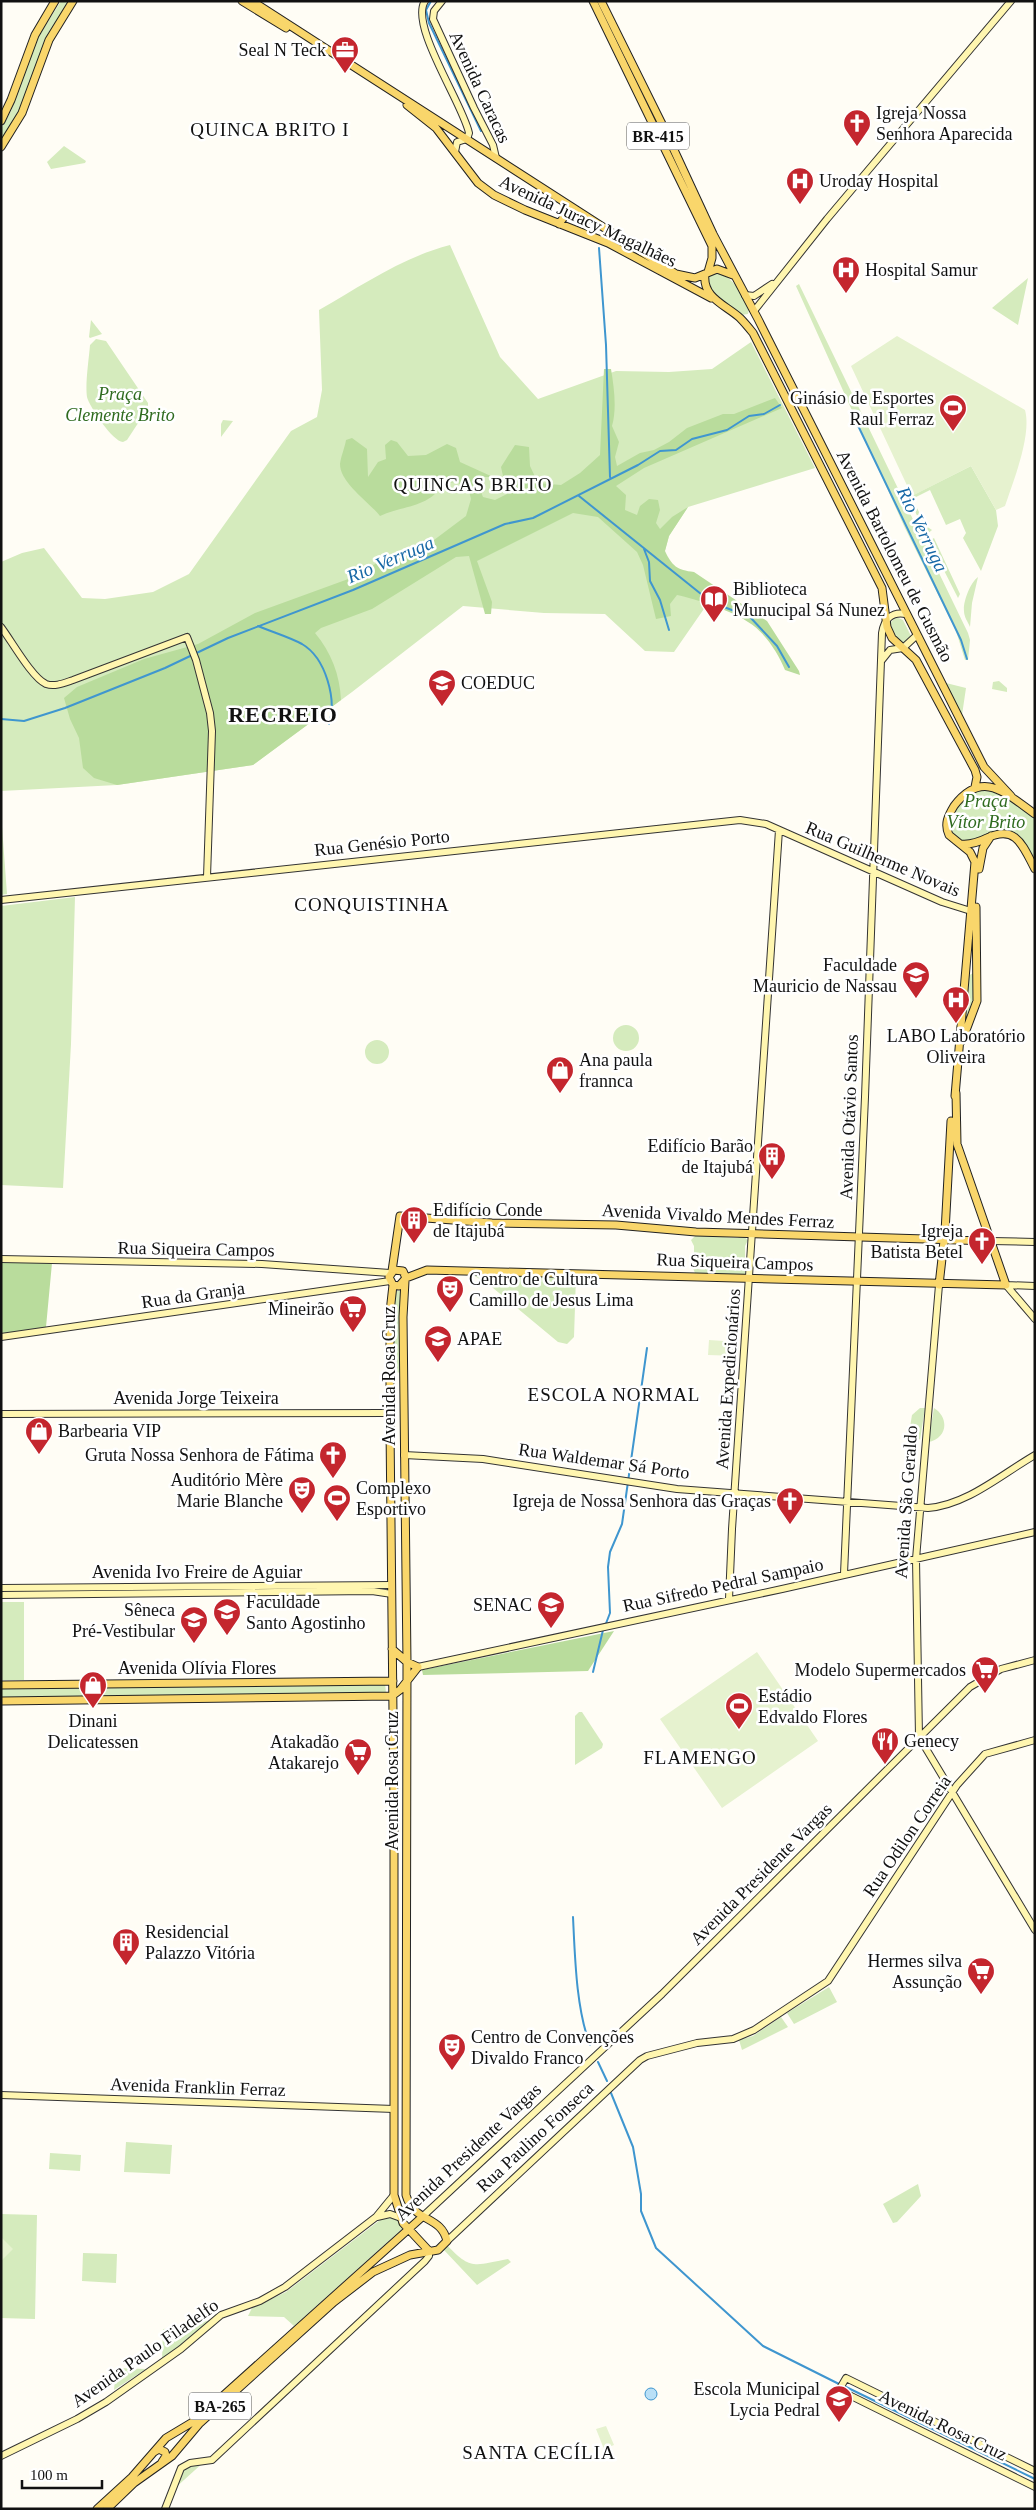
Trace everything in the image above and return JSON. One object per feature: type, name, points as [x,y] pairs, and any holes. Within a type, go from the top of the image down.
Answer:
[{"type":"main road","points":[[1,121],[12,100],[34,35],[55,1]]},
{"type":"main road","points":[[1,147],[22,113],[49,40],[73,1]]},
{"type":"main road","name":"Avenida Juracy Magalhães","points":[[242,1],[412,108],[436,128],[478,183],[494,195],[608,244],[714,300],[740,318]]},
{"type":"main road","name":"Avenida Juracy Magalhães","points":[[252,1],[676,274],[691,278],[713,269],[722,269],[734,275]]},
{"type":"main road","name":"BR-415","points":[[593,1],[712,246],[712,258],[706,273]]},
{"type":"main road","name":"Avenida Bartolomeu de Gusmão","points":[[601,1],[734,275],[754,311],[916,636],[984,767],[1011,796]]},
{"type":"main road","points":[[559,224],[566,214],[565,203]]},
{"type":"main road","points":[[706,273],[706,288],[714,300]]},
{"type":"main road","name":"Avenida Bartolomeu de Gusmão","points":[[740,318],[754,333],[882,588],[886,620],[892,638],[916,660],[975,770],[977,777],[974,788]]},
{"type":"main road","points":[[1035,814],[1011,796],[987,786],[974,788],[956,804],[946,822],[949,835],[961,844],[975,843],[1000,833],[1015,836],[1035,869]]},
{"type":"main road","name":"Avenida São Geraldo","points":[[939,1285],[953,1101],[956,1093],[973,912],[981,855],[991,836]]},
{"type":"main road","name":"Avenida São Geraldo","points":[[960,1046],[977,1001],[973,912],[974,859],[970,852],[961,844]]},
{"type":"main road","points":[[956,1093],[956,1127],[962,1160],[1006,1285]]},
{"type":"main road","points":[[948,1159],[954,1164],[962,1160]]},
{"type":"main road","name":"Avenida Vivaldo Mendes Ferraz","points":[[400,1216],[492,1223],[616,1225],[690,1231],[991,1241]]},
{"type":"main road","name":"Avenida Rosa Cruz","points":[[400,1216],[392,1272],[390,1312],[392,1559],[390,1682],[392,1696],[394,1832],[394,2195],[401,2218],[417,2238]]},
{"type":"main road","points":[[392,1272],[401,1270],[405,1279]]},
{"type":"main road","name":"Rua Siqueira Campos","points":[[405,1279],[427,1270],[939,1285],[1006,1285]]},
{"type":"main road","name":"Avenida Rosa Cruz","points":[[391,1283],[399,1286],[405,1279]]},
{"type":"main road","name":"Avenida Rosa Cruz","points":[[405,1279],[407,2182],[409,2203],[421,2218]]},
{"type":"main road","points":[[390,1379],[398,1374],[404,1378]]},
{"type":"main road","points":[[392,1559],[399,1563],[405,1558]]},
{"type":"main road","points":[[392,1649],[407,1662],[418,1667],[400,1690],[392,1696]]},
{"type":"main road","points":[[390,1682],[400,1690],[407,1700]]},
{"type":"main road","name":"Avenida Olívia Flores","points":[[1,1685],[390,1682]]},
{"type":"main road","name":"Avenida Olívia Flores","points":[[1,1701],[392,1696]]},
{"type":"main road","points":[[394,1832],[400,1829],[406,1834]]},
{"type":"main road","points":[[394,1948],[400,1951],[407,1947]]},
{"type":"main road","points":[[394,2041],[401,2036],[408,2042]]},
{"type":"main road","points":[[395,2183],[400,2186],[407,2182]]},
{"type":"main road","points":[[417,2253],[438,2250],[447,2241],[442,2229],[429,2219],[421,2218],[416,2227],[417,2238],[429,2251]]},
{"type":"main road","name":"Avenida Presidente Vargas","points":[[96,2509],[132,2476],[166,2438],[196,2420],[421,2218]]},
{"type":"main road","name":"BA-265","points":[[107,2509],[128,2489],[172,2456],[199,2424],[334,2302],[373,2272],[417,2253]]},
{"type":"main road","points":[[148,2457],[159,2449],[165,2452],[164,2459],[156,2468]]},
{"type":"main road","points":[[113,2509],[128,2489]]},
{"type":"street","name":"Avenida Caracas","points":[[425,1],[420,11],[426,34],[468,128],[467,139]]},
{"type":"street","name":"Avenida Caracas","points":[[442,1],[434,11],[433,19],[474,108],[493,144],[496,158]]},
{"type":"street","points":[[754,311],[1011,1]]},
{"type":"street","points":[[454,152],[456,142],[467,139]]},
{"type":"street","points":[[745,295],[754,296],[779,279]]},
{"type":"street","points":[[886,620],[894,614],[906,614]]},
{"type":"street","name":"Avenida Otávio Santos","points":[[844,1574],[874,871],[882,633],[886,620]]},
{"type":"street","points":[[1,627],[36,676],[47,684],[54,685],[187,641],[196,660],[210,713],[212,731],[207,877]]},
{"type":"street","points":[[881,662],[890,650],[903,648],[916,636]]},
{"type":"street","name":"Rua Genésio Porto","points":[[1,900],[740,820],[766,824],[779,830]]},
{"type":"street","name":"Rua Guilherme Novais","points":[[779,830],[942,902],[973,912]]},
{"type":"street","name":"Avenida Expedicionários","points":[[729,1599],[728,1583],[751,1233],[763,1092],[779,830]]},
{"type":"street","name":"Avenida Vivaldo Mendes Ferraz","points":[[991,1241],[1035,1242]]},
{"type":"street","name":"Rua Siqueira Campos","points":[[1,1259],[262,1264],[392,1272]]},
{"type":"street","name":"Rua da Granja","points":[[1,1338],[391,1283]]},
{"type":"street","name":"Avenida São Geraldo","points":[[919,1738],[916,1559],[939,1285]]},
{"type":"street","points":[[1006,1285],[1035,1320]]},
{"type":"street","name":"Rua Siqueira Campos","points":[[1006,1285],[1035,1286]]},
{"type":"street","name":"Avenida Jorge Teixeira","points":[[1,1414],[390,1414]]},
{"type":"street","name":"Rua Waldemar Sá Porto","points":[[404,1455],[483,1459],[628,1482],[920,1508],[935,1508],[960,1500],[1035,1455]]},
{"type":"street","name":"Rua Sifredo Pedral Sampaio","points":[[418,1667],[1035,1532]]},
{"type":"street","name":"Avenida Ivo Freire de Aguiar","points":[[1,1595],[317,1589],[392,1585]]},
{"type":"street","name":"Avenida Ivo Freire de Aguiar","points":[[1,1588],[317,1589],[372,1591],[392,1594]]},
{"type":"street","name":"Avenida Presidente Vargas","points":[[421,2218],[662,1994],[970,1687],[1001,1669],[1035,1660]]},
{"type":"street","points":[[919,1738],[1035,1930]]},
{"type":"street","name":"Rua Odilon Correia","points":[[828,1981],[953,1793],[986,1754],[1035,1740]]},
{"type":"street","name":"Rua Paulino Fonseca","points":[[447,2241],[640,2060],[647,2056],[698,2043],[733,2039],[761,2026],[828,1981]]},
{"type":"street","name":"Avenida Franklin Ferraz","points":[[1,2095],[394,2109]]},
{"type":"street","name":"Avenida Paulo Filadelfo","points":[[1,2456],[77,2419],[106,2402],[181,2349],[221,2315],[264,2299],[285,2287],[376,2217],[394,2195]]},
{"type":"street","points":[[376,2217],[390,2214],[401,2218]]},
{"type":"street","points":[[165,2509],[181,2468],[190,2463],[212,2460],[426,2261],[429,2251]]},
{"type":"street","points":[[417,2253],[425,2256],[426,2261]]},
{"type":"street","name":"Avenida Rosa Cruz","points":[[1035,2471],[845,2380],[839,2389],[1035,2487]]},
{"type":"green space","points":[[61,1],[72,1],[24,103],[1,145],[1,129],[11,111],[37,39]]},
{"type":"green space","points":[[64,146],[86,161],[85,163],[51,169],[47,162]]},
{"type":"green space","points":[[450,245],[500,357],[538,399],[616,371],[669,372],[712,369],[751,342],[815,468],[688,507],[669,536],[659,572],[708,603],[674,652],[645,651],[605,614],[544,613],[463,606],[352,692],[253,765],[117,785],[1,791],[1,562],[22,553],[44,548],[82,598],[105,599],[153,592],[189,574],[291,431],[317,417],[322,390],[319,310],[399,265],[433,250]]},
{"type":"green space","points":[[716,271],[727,277],[736,286],[749,309],[748,314],[741,315],[736,312],[725,304],[713,291],[706,281],[708,276]]},
{"type":"green space","points":[[1028,278],[1018,325],[992,308]]},
{"type":"green space","points":[[799,284],[968,633],[970,640],[968,660],[965,660],[956,631],[904,526],[796,286]]},
{"type":"green space","points":[[91,320],[102,334],[90,338],[89,337]]},
{"type":"green space","name":"Ginásio de Esportes Raul Ferraz","points":[[897,336],[1025,410],[1026,432],[1024,445],[1005,506],[996,510],[971,466],[912,496],[851,366]]},
{"type":"green space","name":"Praça Clemente Brito","points":[[96,339],[106,341],[148,403],[148,408],[127,440],[123,442],[113,436],[108,430],[87,397],[90,345]]},
{"type":"green space","points":[[604,369],[611,369],[613,383],[615,405],[612,426],[619,442],[615,457],[617,466],[640,453],[654,450],[669,442],[687,428],[723,414],[734,414],[775,398],[782,408],[644,468],[616,486],[626,495],[625,510],[637,515],[640,506],[649,499],[658,500],[660,510],[656,523],[660,529],[672,517],[688,507],[669,536],[665,551],[670,560],[683,570],[694,572],[767,621],[800,675],[785,670],[779,657],[760,631],[741,618],[724,610],[677,595],[670,604],[671,616],[656,619],[643,565],[637,552],[598,517],[573,513],[477,561],[492,602],[491,614],[485,614],[469,556],[456,557],[372,609],[321,628],[315,633],[326,648],[334,664],[341,700],[253,765],[117,785],[94,778],[83,768],[79,738],[70,719],[64,698],[77,687],[144,659],[198,644],[255,613],[351,578],[373,565],[434,540],[466,516],[471,499],[469,491],[457,482],[445,483],[423,502],[380,516],[350,485],[341,471],[340,464],[346,440],[352,438],[367,449],[368,477],[378,462],[386,459],[385,445],[391,440],[397,442],[408,456],[426,455],[447,444],[456,448],[460,462],[493,477],[475,477],[483,497],[495,500],[507,494],[501,467],[515,445],[529,447],[530,466],[538,483],[561,485],[580,473],[600,455]]},
{"type":"green space","points":[[223,420],[233,421],[221,437],[221,424]]},
{"type":"green space","points":[[971,466],[996,510],[998,526],[981,571],[963,538],[966,533],[960,519],[946,525],[930,490],[914,498],[913,495]]},
{"type":"green space","points":[[915,504],[926,526],[932,530],[926,535],[913,507]]},
{"type":"green space","points":[[934,538],[960,594],[958,598],[929,541]]},
{"type":"green space","points":[[978,577],[972,603],[970,627],[965,617],[964,607],[970,588]]},
{"type":"green space","points":[[896,617],[903,620],[911,636],[910,641],[904,644],[898,642],[890,623]]},
{"type":"green space","points":[[999,681],[1007,688],[1007,692],[992,689],[993,682]]},
{"type":"green space","points":[[946,683],[966,688],[962,715]]},
{"type":"green space","name":"Praça Vítor Brito","points":[[987,786],[1035,814],[1035,869],[1020,842],[1005,833],[975,843],[953,840],[946,822],[964,796]]},
{"type":"green space","points":[[1,813],[7,894],[1,895]]},
{"type":"green space","points":[[75,897],[71,1044],[63,1188],[1,1185],[1,906]]},
{"type":"green space","points":[[977,971],[977,1001],[964,1026],[966,977]]},
{"type":"green space","points":[[626,1025],[635,1029],[639,1038],[635,1047],[626,1051],[617,1047],[613,1038],[617,1029]]},
{"type":"green space","points":[[377,1040],[386,1043],[389,1052],[386,1061],[377,1064],[368,1061],[365,1052],[368,1043]]},
{"type":"green space","points":[[696,1235],[738,1238],[741,1235],[748,1240],[745,1246],[745,1275],[695,1273],[692,1266],[694,1264],[694,1246],[691,1240]]},
{"type":"green space","points":[[1,1261],[52,1263],[46,1327],[1,1334]]},
{"type":"green space","points":[[471,1274],[576,1276],[574,1337],[567,1344],[558,1342],[487,1283]]},
{"type":"green space","points":[[394,1291],[404,1291],[402,1373],[394,1372]]},
{"type":"green space","points":[[709,1340],[739,1342],[738,1356],[708,1355]]},
{"type":"green space","points":[[920,1408],[925,1408],[920,1440],[910,1427],[912,1415]]},
{"type":"green space","points":[[934,1408],[942,1417],[944,1428],[939,1437],[928,1442]]},
{"type":"green space","points":[[1,1602],[24,1602],[24,1680],[1,1680]]},
{"type":"green space","points":[[614,1631],[588,1671],[423,1675],[422,1670]]},
{"type":"green space","name":"Estádio Edvaldo Flores","points":[[757,1652],[818,1741],[722,1808],[660,1719]]},
{"type":"green space","points":[[385,1683],[386,1693],[1,1700],[1,1685]]},
{"type":"green space","points":[[582,1712],[603,1744],[602,1748],[575,1765],[575,1716]]},
{"type":"green space","points":[[829,1987],[837,2002],[794,2024],[787,2013]]},
{"type":"green space","points":[[781,2017],[788,2027],[742,2050],[739,2040],[753,2036]]},
{"type":"green space","points":[[126,2142],[172,2145],[170,2174],[124,2172]]},
{"type":"green space","points":[[50,2153],[81,2155],[80,2171],[49,2169]]},
{"type":"green space","points":[[918,2184],[921,2196],[897,2222],[893,2223],[883,2204]]},
{"type":"green space","points":[[1,2214],[37,2215],[35,2319],[1,2318]]},
{"type":"green space","points":[[384,2217],[397,2218],[403,2225],[402,2229],[294,2326],[284,2317],[248,2316],[252,2308],[286,2292]]},
{"type":"green space","points":[[1,2237],[13,2249],[1,2261]]},
{"type":"green space","points":[[447,2245],[462,2259],[474,2264],[508,2259],[511,2262],[477,2285],[443,2249]]},
{"type":"green space","points":[[83,2253],[117,2254],[116,2283],[82,2281]]},
{"type":"green space","points":[[211,2320],[162,2360],[163,2329],[177,2328]]},
{"type":"green space","points":[[116,2368],[146,2369],[114,2390]]},
{"type":"green space","points":[[606,2426],[614,2445],[604,2449],[596,2429]]},
{"type":"green space","points":[[205,2461],[174,2489],[182,2468]]},
{"type":"water","points":[[649,2388],[653,2388],[657,2394],[653,2400],[649,2400],[645,2396],[645,2392]]},
{"type":"waterway","points":[[431,1],[426,10],[429,23],[481,131]]},
{"type":"waterway","points":[[599,248],[606,345],[610,477]]},
{"type":"waterway","name":"Rio Verruga","points":[[1,719],[24,721],[65,708],[165,668],[228,638],[353,590],[505,524],[533,518],[638,465],[660,451],[676,450],[692,439],[727,430],[749,416],[764,414],[780,405]]},
{"type":"waterway","name":"Rio Verruga","points":[[851,411],[961,640],[967,659]]},
{"type":"waterway","points":[[579,496],[711,602],[750,617],[777,646],[789,667]]},
{"type":"waterway","points":[[644,549],[649,562],[650,581],[660,600],[669,630]]},
{"type":"waterway","points":[[258,626],[302,644],[317,659],[328,680],[332,703],[329,724]]},
{"type":"waterway","points":[[605,1626],[610,1613],[608,1567],[610,1552],[622,1524],[647,1348]]},
{"type":"waterway","points":[[593,1672],[603,1630]]},
{"type":"waterway","points":[[573,1917],[579,1999],[585,2031],[590,2045]]},
{"type":"waterway","points":[[598,2062],[607,2081]]},
{"type":"waterway","points":[[611,2093],[633,2147],[641,2194],[641,2211],[656,2248],[763,2346],[839,2384]]},
{"type":"waterway","points":[[844,2386],[1035,2479]]},
{"type":"place","name":"Seal N Teck","points":[[345,74]]},
{"type":"place","name":"Igreja Nossa Senhora Aparecida","points":[[857,147]]},
{"type":"place","name":"Uroday Hospital","points":[[800,205]]},
{"type":"place","name":"Hospital Samur","points":[[846,294]]},
{"type":"place","name":"Ginásio de Esportes Raul Ferraz","points":[[953,432]]},
{"type":"place","name":"Biblioteca Munucipal Sá Nunez","points":[[714,623]]},
{"type":"place","name":"COEDUC","points":[[442,707]]},
{"type":"place","name":"Faculdade Mauricio de Nassau","points":[[916,999]]},
{"type":"place","name":"LABO Laboratório Oliveira","points":[[956,1024]]},
{"type":"place","name":"Ana paula frannca","points":[[560,1094]]},
{"type":"place","name":"Edifício Barão de Itajubá","points":[[772,1180]]},
{"type":"place","name":"Edifício Conde de Itajubá","points":[[414,1244]]},
{"type":"place","name":"Igreja Batista Betel","points":[[982,1265]]},
{"type":"place","name":"Centro de Cultura Camillo de Jesus Lima","points":[[450,1313]]},
{"type":"place","name":"Mineirão","points":[[353,1333]]},
{"type":"place","name":"APAE","points":[[438,1363]]},
{"type":"place","name":"Barbearia VIP","points":[[39,1455]]},
{"type":"place","name":"Gruta Nossa Senhora de Fátima","points":[[333,1479]]},
{"type":"place","name":"Auditório Mère Marie Blanche","points":[[302,1514]]},
{"type":"place","name":"Complexo Esportivo","points":[[337,1522]]},
{"type":"place","name":"Igreja de Nossa Senhora das Graças","points":[[790,1525]]},
{"type":"place","name":"SENAC","points":[[551,1629]]},
{"type":"place","name":"Faculdade Santo Agostinho","points":[[227,1636]]},
{"type":"place","name":"Sêneca Pré-Vestibular","points":[[194,1644]]},
{"type":"place","name":"Modelo Supermercados","points":[[985,1694]]},
{"type":"place","name":"Dinani Delicatessen","points":[[93,1709]]},
{"type":"place","name":"Estádio Edvaldo Flores","points":[[739,1730]]},
{"type":"place","name":"Genecy","points":[[885,1765]]},
{"type":"place","name":"Atakadão Atakarejo","points":[[358,1776]]},
{"type":"place","name":"Residencial Palazzo Vitória","points":[[126,1966]]},
{"type":"place","name":"Hermes silva Assunção","points":[[981,1995]]},
{"type":"place","name":"Centro de Convenções Divaldo Franco","points":[[452,2071]]},
{"type":"place","name":"Escola Municipal Lycia Pedral","points":[[839,2423]]},
{"type":"district","name":"QUINCA BRITO I","points":[[270,129]]},
{"type":"district","name":"QUINCAS BRITO","points":[[473,484]]},
{"type":"district","name":"RECREIO","points":[[283,714]]},
{"type":"district","name":"CONQUISTINHA","points":[[372,904]]},
{"type":"district","name":"ESCOLA NORMAL","points":[[614,1394]]},
{"type":"district","name":"FLAMENGO","points":[[700,1757]]},
{"type":"district","name":"SANTA CECÍLIA","points":[[539,2452]]}]
